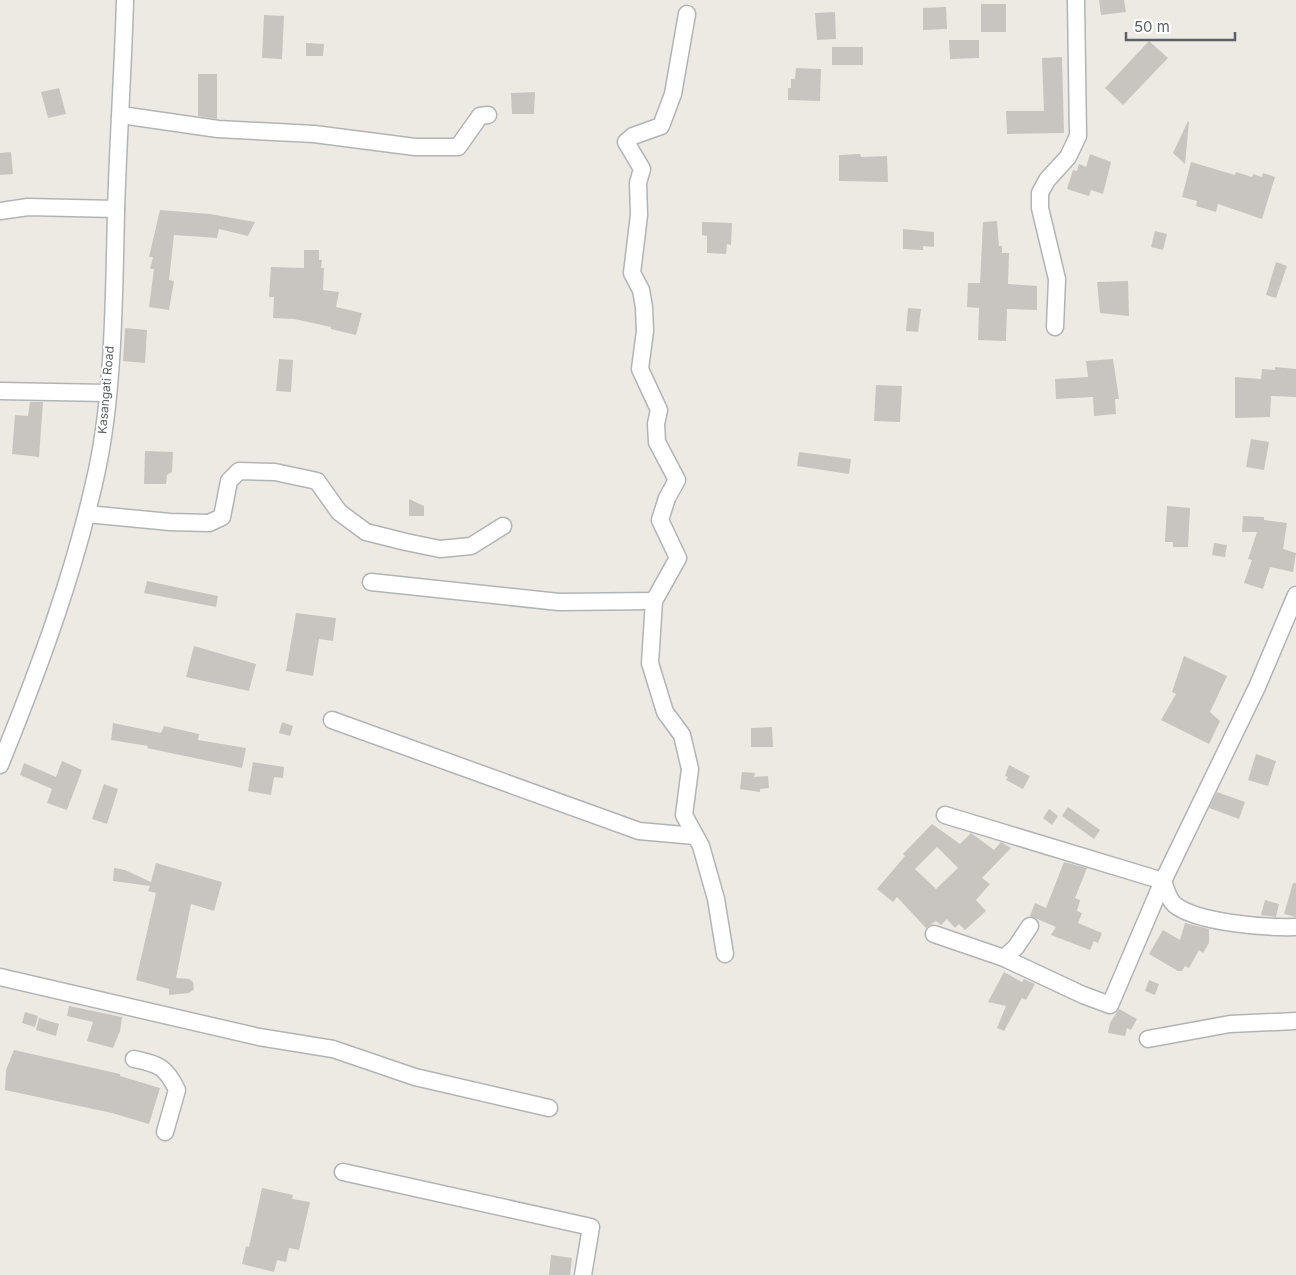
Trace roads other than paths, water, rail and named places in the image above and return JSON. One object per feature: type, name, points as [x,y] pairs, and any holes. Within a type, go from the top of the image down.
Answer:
[{"type":"street","name":"Kasangati Road","points":[[0,765],[27,699],[78,550],[97,468],[107,393],[114,282],[125,0]]},
{"type":"street","points":[[1055,327],[1057,279],[1040,208],[1040,193],[1047,180],[1068,157],[1078,136],[1076,0]]},
{"type":"street","points":[[687,14],[673,94],[661,126],[633,136],[626,142],[642,169],[638,183],[639,215],[632,273],[641,290],[644,308],[645,331],[640,369],[659,410],[656,424],[657,442],[677,480],[667,498],[660,520],[678,558],[654,601],[650,663],[665,712],[682,735],[690,769],[684,815],[701,846],[716,899],[725,954]]},
{"type":"street","points":[[121,115],[218,129],[314,134],[416,148],[458,147],[480,116],[488,115]]},
{"type":"street","points":[[0,211],[28,207],[116,209]]},
{"type":"street","points":[[0,391],[107,393]]},
{"type":"street","points":[[87,514],[170,522],[209,523],[222,517],[229,481],[239,470],[275,472],[317,481],[339,512],[366,532],[406,542],[440,549],[471,546],[503,526]]},
{"type":"street","points":[[371,582],[559,602],[654,601]]},
{"type":"street","points":[[934,934],[1004,958],[1110,1005],[1163,881],[1257,687],[1296,595]]},
{"type":"street","points":[[332,720],[640,831],[695,836]]},
{"type":"street","points":[[945,815],[1163,881]]},
{"type":"street","points":[[1163,881],[1170,898],[1185,910],[1228,922],[1270,928],[1296,927]]},
{"type":"street","points":[[1004,958],[1016,947],[1030,926]]},
{"type":"street","points":[[0,977],[259,1037],[334,1050],[415,1077],[548,1108]]},
{"type":"street","points":[[1148,1039],[1230,1024],[1296,1021]]},
{"type":"street","points":[[134,1059],[158,1064],[170,1076],[177,1090],[165,1132]]},
{"type":"street","points":[[343,1172],[591,1227],[583,1275]]}]
